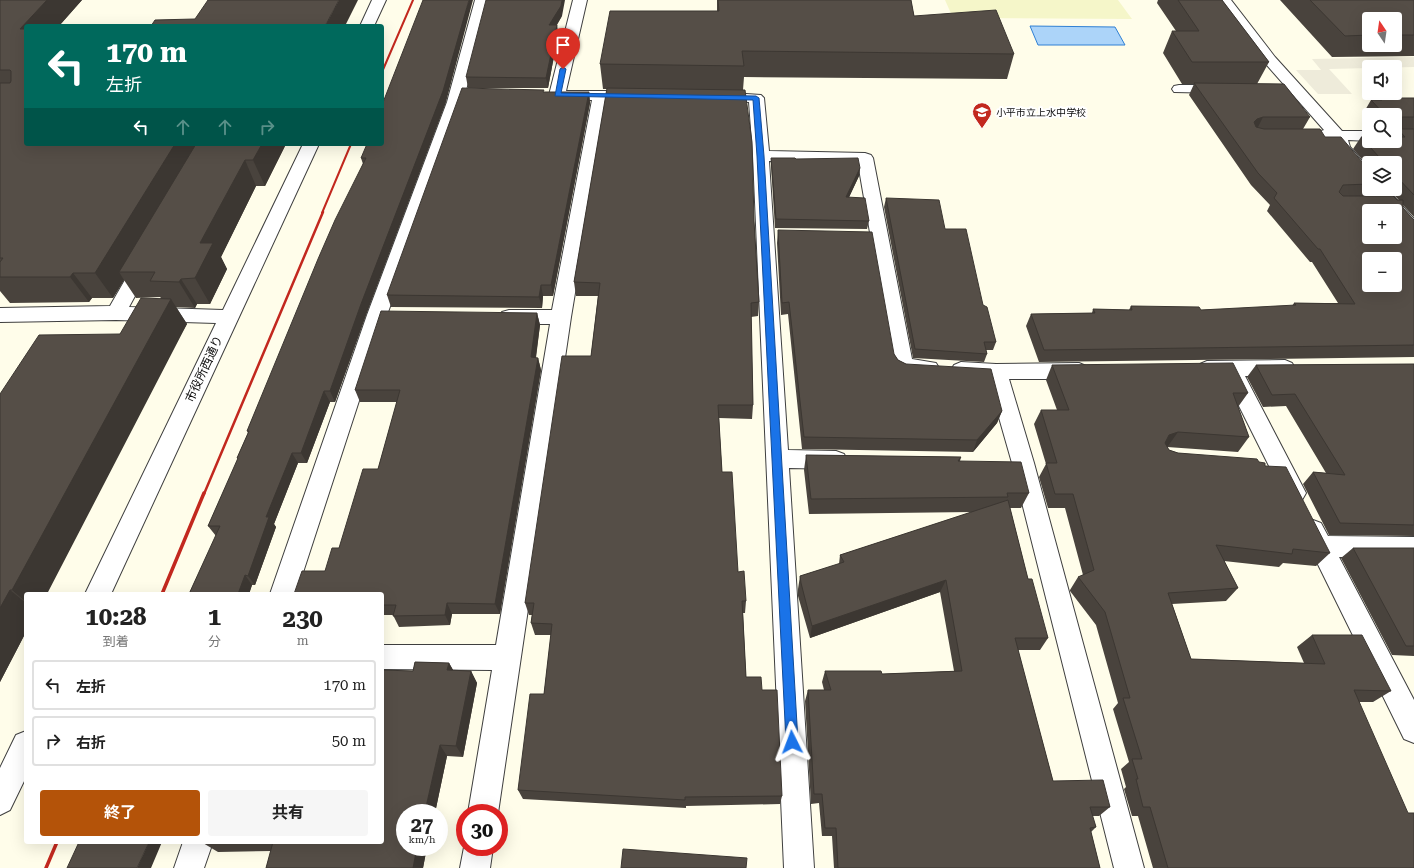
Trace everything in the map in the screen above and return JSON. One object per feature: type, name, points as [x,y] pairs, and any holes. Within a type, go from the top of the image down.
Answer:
[{"type":"street","points":[[368,24],[379,0]]},
{"type":"street","points":[[284,592],[385,315],[457,93],[482,0]]},
{"type":"street","points":[[580,0],[549,95],[654,96]]},
{"type":"street","points":[[1224,0],[1270,60],[1339,136],[1342,148],[1362,171]]},
{"type":"street","points":[[1179,89],[1234,89]]},
{"type":"street","points":[[1281,90],[1297,90]]},
{"type":"street","points":[[457,93],[480,94]]},
{"type":"street","points":[[484,804],[561,317],[600,96]]},
{"type":"street","points":[[693,97],[756,98],[761,156],[772,235],[777,459],[799,868]]},
{"type":"street","points":[[1312,135],[1362,136]]},
{"type":"street","name":"市役所西通り","points":[[99,592],[310,146]]},
{"type":"street","points":[[761,156],[865,158],[871,237],[904,366],[996,372],[1098,371]]},
{"type":"street","points":[[1365,202],[1381,196]]},
{"type":"street","points":[[1385,196],[1414,230]]},
{"type":"street","points":[[116,312],[151,252]]},
{"type":"street","points":[[0,315],[116,312],[228,317]]},
{"type":"street","points":[[493,316],[561,317]]},
{"type":"street","points":[[1192,369],[1301,367]]},
{"type":"street","points":[[1231,368],[1269,464],[1321,546],[1405,694],[1414,729]]},
{"type":"street","points":[[996,372],[1012,463],[1129,868]]},
{"type":"street","points":[[777,459],[854,460]]},
{"type":"street","points":[[1321,546],[1414,547]]},
{"type":"street","points":[[384,657],[507,658]]},
{"type":"street","points":[[0,800],[24,749]]},
{"type":"street","points":[[189,868],[197,844]]},
{"type":"street","points":[[475,868],[477,856]]},
{"type":"green space","points":[[945,0],[1118,0],[1132,19],[953,18]]},
{"type":"shaded area","points":[[1414,57],[1414,67],[1402,67],[1402,60],[1362,60],[1362,68],[1329,69],[1352,94],[1318,94],[1296,70],[1321,70],[1312,59]]},
{"type":"water","points":[[1030,26],[1115,27],[1125,45],[1038,45]]},
{"type":"building","points":[[0,0],[47,0],[20,29],[24,29],[24,146],[174,146],[95,273],[73,273],[70,277],[0,277],[0,262],[3,258],[0,258],[0,83],[10,83],[11,71],[0,70]]},
{"type":"building","points":[[208,0],[339,0],[326,24],[152,24],[155,20],[195,19]]},
{"type":"building","points":[[423,0],[469,0],[443,91],[361,304],[330,391],[324,391],[301,453],[292,453],[266,517],[269,517],[248,576],[245,575],[239,592],[190,592],[220,526],[208,526],[238,458],[249,431],[247,431],[318,259],[335,220],[366,158],[361,158],[366,146],[384,146],[384,100]]},
{"type":"building","points":[[486,0],[562,0],[561,6],[549,25],[557,25],[546,78],[466,77]]},
{"type":"building","points":[[718,0],[911,0],[914,16],[996,10],[1014,54],[742,51],[744,66],[600,64],[610,11],[719,11]]},
{"type":"building","points":[[1178,0],[1222,0],[1269,62],[1192,62],[1172,31],[1199,31]]},
{"type":"building","points":[[1310,0],[1414,0],[1414,35],[1402,35],[1402,12],[1362,12],[1362,35],[1345,36]]},
{"type":"building","points":[[1194,83],[1284,84],[1310,117],[1263,117],[1254,122],[1256,127],[1264,129],[1320,129],[1325,137],[1341,137],[1362,162],[1362,184],[1343,185],[1339,192],[1343,196],[1393,196],[1397,200],[1403,200],[1403,208],[1414,220],[1414,345],[1044,350],[1031,314],[1095,313],[1093,309],[1132,310],[1131,306],[1199,307],[1201,310],[1296,305],[1294,303],[1355,304],[1320,249],[1318,249],[1274,198],[1277,193],[1258,173]]},
{"type":"building","points":[[462,88],[544,90],[543,92],[589,92],[551,285],[541,285],[539,297],[387,295]]},
{"type":"building","points":[[607,88],[745,90],[752,142],[754,221],[759,302],[751,303],[753,405],[718,405],[722,472],[732,472],[738,572],[744,571],[746,601],[742,601],[746,677],[761,677],[762,690],[777,690],[782,796],[685,797],[685,800],[518,790],[530,694],[544,694],[552,624],[531,623],[534,603],[525,603],[562,356],[591,356],[600,283],[574,282]]},
{"type":"building","points":[[1402,98],[1414,98],[1414,117],[1402,117],[1402,108],[1378,108],[1371,100],[1402,100]]},
{"type":"building","points":[[1402,129],[1414,129],[1414,195],[1402,182],[1402,156],[1378,156],[1371,148],[1402,148],[1402,137],[1405,137],[1402,134]]},
{"type":"building","points":[[195,146],[261,146],[253,160],[245,160],[200,243],[213,243],[195,278],[181,279],[179,282],[150,281],[155,272],[119,272]]},
{"type":"building","points":[[771,158],[858,158],[860,168],[846,197],[865,198],[869,221],[776,219]]},
{"type":"building","points":[[886,198],[939,200],[945,229],[966,229],[983,305],[987,307],[996,342],[984,342],[987,354],[915,349]]},
{"type":"building","points":[[778,230],[872,232],[894,354],[898,360],[906,364],[991,369],[1002,411],[977,440],[804,437],[789,302],[782,303]]},
{"type":"building","points":[[141,298],[171,299],[12,590],[10,590],[0,608],[0,394],[39,335],[120,334]]},
{"type":"building","points":[[381,311],[537,313],[531,357],[538,358],[495,604],[447,603],[445,615],[393,616],[396,605],[384,605],[384,592],[295,592],[302,571],[325,571],[332,548],[339,548],[363,469],[378,469],[400,390],[355,390]]},
{"type":"building","points":[[1233,363],[1248,393],[1233,393],[1249,437],[1178,432],[1169,435],[1165,443],[1169,450],[1178,453],[1257,459],[1259,462],[1265,463],[1265,466],[1286,467],[1330,553],[1293,549],[1292,554],[1216,545],[1238,588],[1168,593],[1191,659],[1325,664],[1312,635],[1362,635],[1391,691],[1354,690],[1408,813],[1414,813],[1414,868],[1168,868],[1150,807],[1143,807],[1136,779],[1138,779],[1132,759],[1142,759],[1123,698],[1130,698],[1105,612],[1078,577],[1094,570],[1073,494],[1055,494],[1046,463],[1057,463],[1041,410],[1069,410],[1052,365]]},
{"type":"building","points":[[1414,364],[1414,525],[1340,523],[1313,472],[1345,475],[1295,394],[1272,395],[1256,365]]},
{"type":"building","points":[[806,455],[961,457],[958,461],[1021,462],[1029,493],[1007,493],[1008,497],[811,499]]},
{"type":"building","points":[[1008,500],[1028,579],[1032,579],[1048,638],[1015,638],[1053,781],[1103,780],[1110,807],[1090,807],[1096,827],[1090,828],[1100,868],[838,868],[836,828],[825,828],[822,794],[814,794],[808,690],[831,690],[825,671],[881,671],[882,674],[962,671],[946,580],[812,626],[800,576],[844,562],[840,555]]},
{"type":"building","points":[[1353,548],[1414,548],[1414,646],[1406,646]]},
{"type":"building","points":[[415,662],[449,663],[447,670],[471,671],[456,746],[440,745],[427,804],[396,804],[396,856],[415,856],[413,868],[266,868],[272,844],[384,844],[384,670],[413,671]]},
{"type":"building","points":[[78,844],[148,844],[137,868],[67,868]]},
{"type":"building","points":[[623,849],[747,858],[746,868],[621,868]]},
{"type":"railway","points":[[384,67],[413,0]]},
{"type":"railway","points":[[322,213],[350,146]]},
{"type":"railway","points":[[204,494],[323,212]]},
{"type":"railway","points":[[163,592],[204,493]]},
{"type":"railway","points":[[46,868],[56,844]]},
{"type":"place","name":"小平市立上水中学校","points":[[982,129]]},
{"type":"route","points":[[563,69],[557,95],[756,98],[761,156],[792,742]]}]
